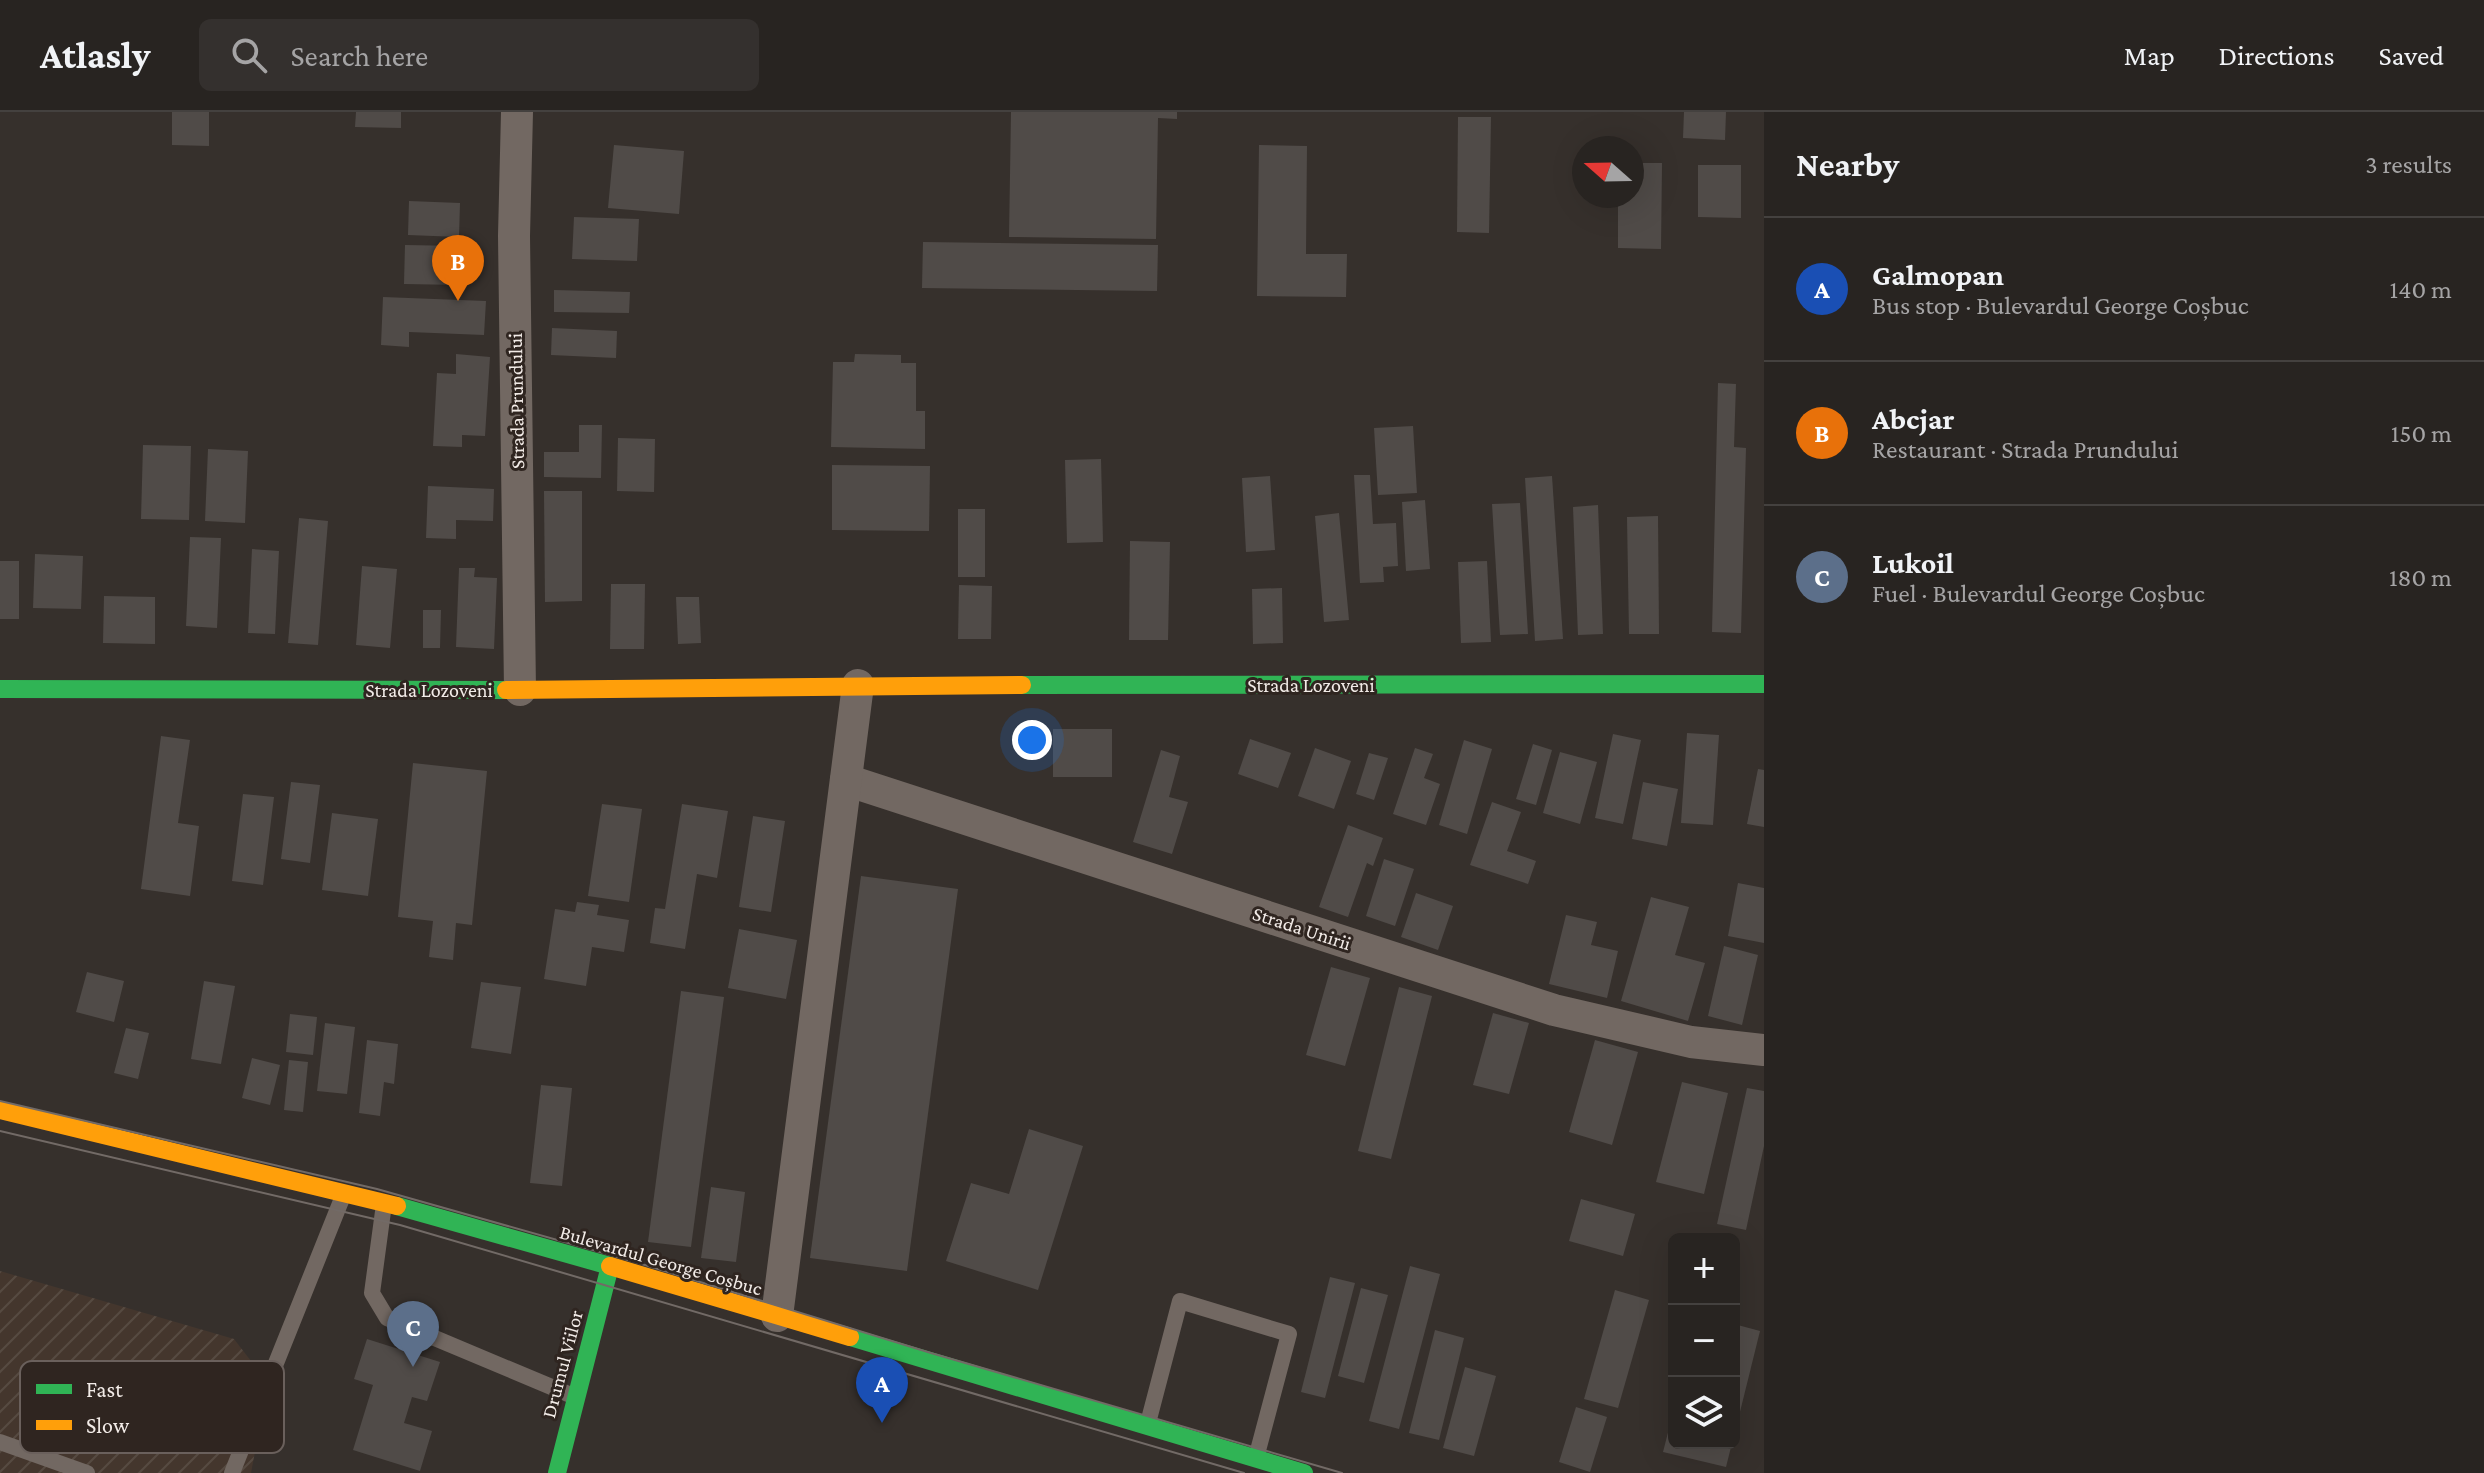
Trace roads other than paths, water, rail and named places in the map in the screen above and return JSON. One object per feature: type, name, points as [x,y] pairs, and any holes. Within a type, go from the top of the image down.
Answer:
[{"type":"main road","name":"Strada Lozoveni","points":[[0,689],[520,690],[858,685],[1764,684]]},
{"type":"main road","name":"Bulevardul George Coșbuc","points":[[0,1110],[385,1203],[610,1266],[1255,1459],[1282,1470],[1304,1473]]},
{"type":"main road","name":"Drumul Viilor","points":[[557,1473],[610,1266]]},
{"type":"street","name":"Strada Prundului","points":[[517,112],[514,236],[520,690]]},
{"type":"street","points":[[777,1316],[858,685]]},
{"type":"street","name":"Strada Unirii","points":[[846,780],[1554,1010],[1691,1042],[1764,1050]]},
{"type":"lane","points":[[277,1361],[344,1193]]},
{"type":"lane","points":[[385,1203],[372,1293],[387,1318],[576,1398]]},
{"type":"lane","points":[[1147,1427],[1180,1301],[1289,1334],[1255,1459]]},
{"type":"lane","points":[[0,1442],[20,1449]]},
{"type":"lane","points":[[31,1453],[87,1473]]},
{"type":"lane","points":[[232,1473],[240,1453]]},
{"type":"tram line","points":[[0,1101],[377,1189],[635,1262],[931,1353],[1342,1473]]},
{"type":"tram line","points":[[0,1131],[400,1225],[1244,1473]]},
{"type":"place","name":"Abcjar","points":[[458,301]]},
{"type":"place","name":"Lukoil","points":[[413,1367]]},
{"type":"place","name":"Galmopan","points":[[882,1423]]}]
